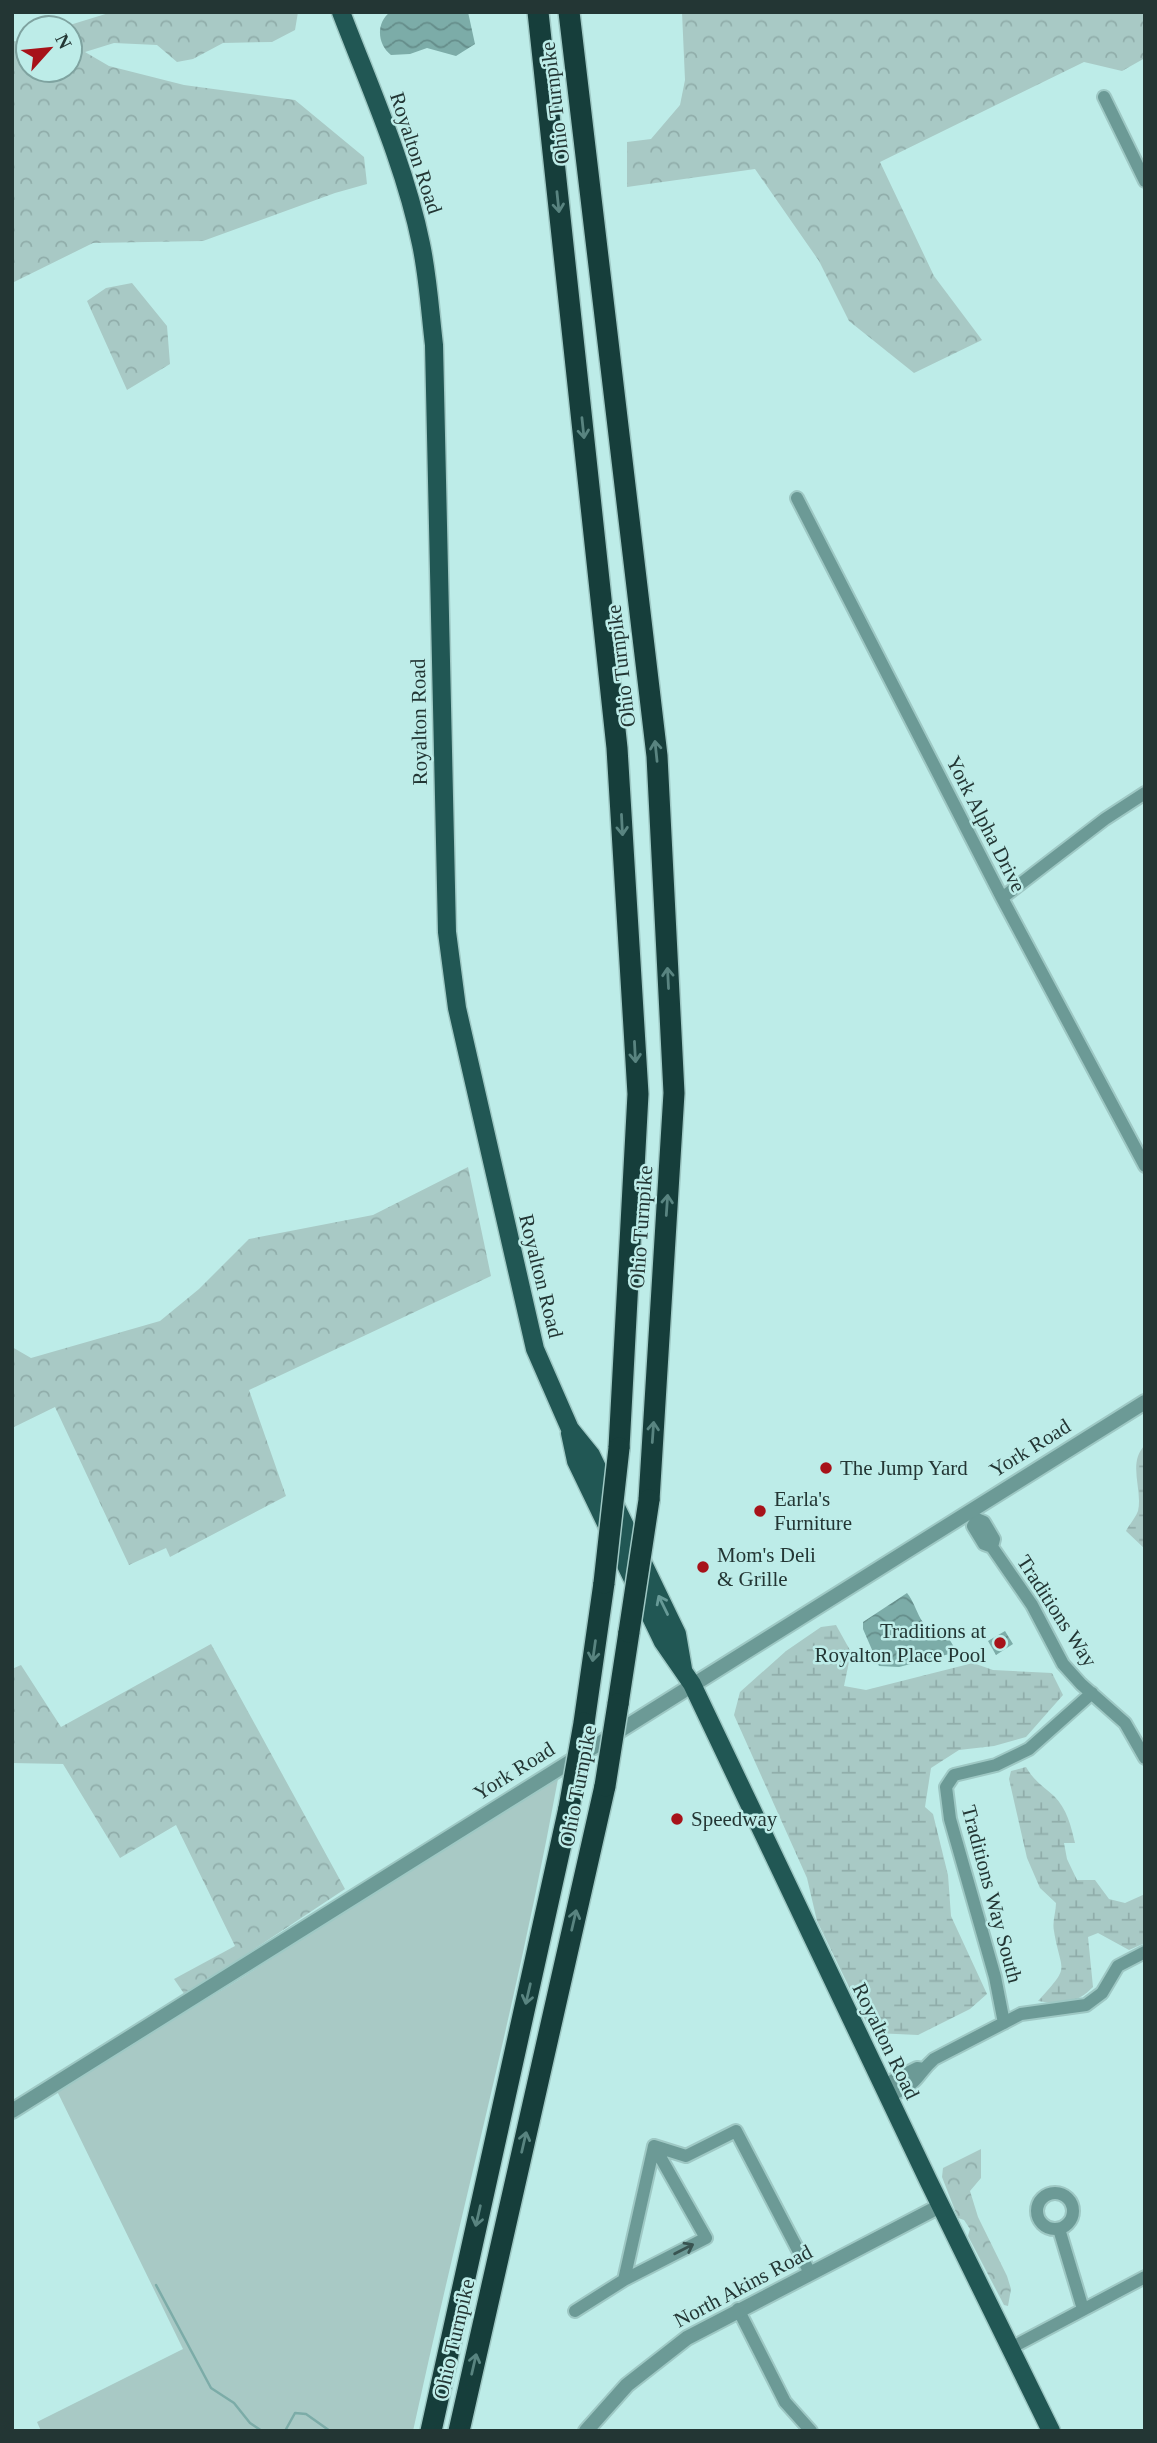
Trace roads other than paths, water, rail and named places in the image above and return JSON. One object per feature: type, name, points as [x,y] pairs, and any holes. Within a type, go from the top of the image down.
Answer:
[{"type":"highway","name":"Ohio Turnpike","points":[[430,2431],[569,1808],[584,1723],[604,1583],[619,1448],[638,1094],[617,748],[538,12]]},
{"type":"highway","name":"Ohio Turnpike","points":[[459,2431],[605,1786],[649,1500],[674,1093],[657,756],[569,12]]},
{"type":"main road","name":"Royalton Road","points":[[341,12],[407,188],[421,244],[429,296],[434,345],[447,932],[457,1008],[535,1349],[570,1429],[576,1461],[593,1497],[663,1642],[688,1677],[888,2090],[940,2206],[1051,2431]]},
{"type":"street","points":[[1104,97],[1145,181]]},
{"type":"street","name":"York Alpha Drive","points":[[797,498],[1002,898],[1145,1166]]},
{"type":"street","points":[[1002,898],[1105,819],[1145,793]]},
{"type":"street","name":"York Road","points":[[12,2110],[688,1677],[974,1515],[1145,1402]]},
{"type":"street","name":"Traditions Way","points":[[974,1515],[984,1522],[994,1539],[992,1546],[1032,1605],[1057,1654],[1072,1674],[1125,1723],[1145,1758]]},
{"type":"street","name":"Traditions Way South","points":[[1004,2023],[995,1977],[950,1819],[946,1787],[954,1775],[996,1765],[1029,1749],[1092,1693]]},
{"type":"street","points":[[888,2090],[894,2080],[918,2068],[924,2070],[934,2059],[1004,2023],[1030,2012],[1072,2010],[1091,2003],[1118,1966],[1145,1952]]},
{"type":"street","points":[[654,2146],[686,2156],[736,2131],[810,2273]]},
{"type":"street","points":[[575,2311],[624,2280],[706,2238],[654,2146]]},
{"type":"street","points":[[624,2280],[654,2146]]},
{"type":"street","name":"North Akins Road","points":[[586,2431],[611,2400],[665,2354],[738,2309],[940,2206]]},
{"type":"street","points":[[1059,2229],[1083,2309]]},
{"type":"street","points":[[1009,2349],[1145,2277]]},
{"type":"street","points":[[738,2309],[785,2402],[811,2431]]},
{"type":"water","points":[[390,12],[468,12],[475,44],[456,56],[427,48],[410,54],[391,55],[383,46],[380,34],[382,22]]},
{"type":"water","points":[[907,1593],[924,1623],[936,1631],[945,1632],[957,1652],[899,1667],[879,1666],[863,1629],[863,1622]]},
{"type":"water","name":"Traditions at Royalton Place Pool","points":[[1005,1631],[1013,1644],[996,1655],[988,1641]]},
{"type":"waterway","points":[[156,2285],[211,2388],[234,2403],[250,2423],[262,2431]]},
{"type":"waterway","points":[[285,2431],[295,2413],[306,2414],[330,2431]]},
{"type":"place","name":"The Jump Yard","points":[[826,1468]]},
{"type":"place","name":"Earla's Furniture","points":[[760,1511]]},
{"type":"place","name":"Mom's Deli & Grille","points":[[703,1567]]},
{"type":"place","name":"Traditions at Royalton Place Pool","points":[[1000,1643]]},
{"type":"place","name":"Speedway","points":[[677,1819]]}]
